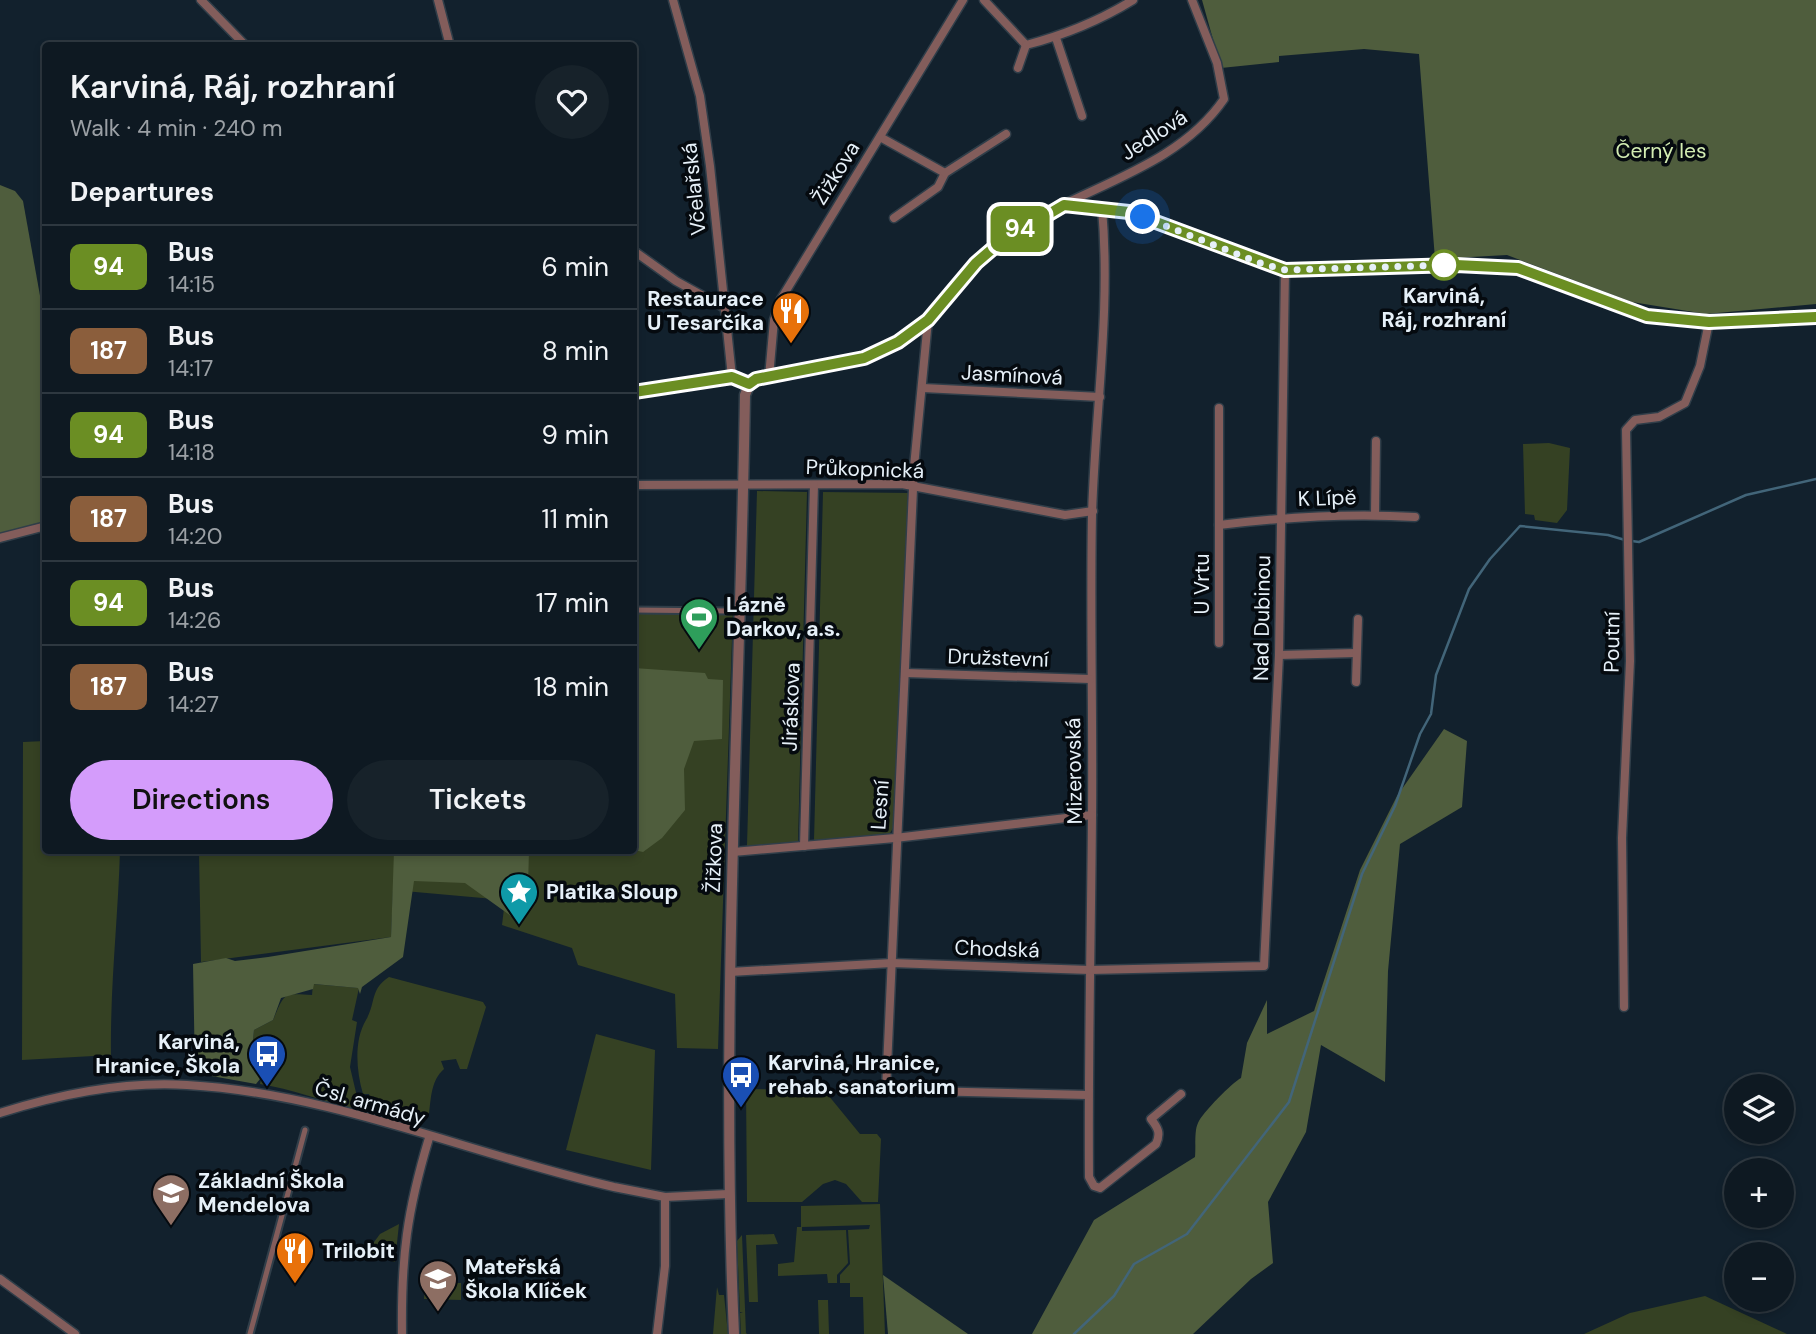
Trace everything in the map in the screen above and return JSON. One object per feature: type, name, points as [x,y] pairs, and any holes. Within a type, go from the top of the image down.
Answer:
[{"type":"street","points":[[201,0],[242,42]]},
{"type":"street","points":[[438,0],[449,42]]},
{"type":"street","name":"Včelařská","points":[[673,0],[700,96],[732,377]]},
{"type":"street","name":"Žižkova","points":[[769,377],[774,320],[782,299],[963,0]]},
{"type":"street","points":[[984,0],[1026,45]]},
{"type":"street","points":[[1026,45],[1056,38],[1108,15],[1133,0]]},
{"type":"street","name":"Jedlová","points":[[1064,205],[1153,161],[1184,141],[1224,99],[1217,63],[1192,0]]},
{"type":"street","points":[[1056,38],[1082,116]]},
{"type":"street","points":[[1018,68],[1026,45]]},
{"type":"street","points":[[894,218],[938,187],[945,173],[1006,134]]},
{"type":"street","points":[[880,137],[945,173]]},
{"type":"street","points":[[637,392],[732,377],[749,384],[756,379],[864,358],[898,342],[928,320],[976,263],[998,244],[1064,205],[1102,208],[1148,219],[1260,263],[1285,270],[1456,265],[1518,268],[1647,316],[1709,322],[1816,317]]},
{"type":"street","name":"Mizerovská","points":[[1102,208],[1100,397],[1093,511],[1090,679],[1092,815],[1088,1095],[1089,1177],[1094,1186],[1100,1188],[1156,1144],[1160,1137],[1158,1128],[1151,1119],[1181,1094]]},
{"type":"street","points":[[637,253],[676,281],[723,307]]},
{"type":"street","name":"Nad Dubinou","points":[[1264,966],[1279,655],[1286,394],[1285,270]]},
{"type":"street","name":"Lesní","points":[[928,320],[914,485],[906,673],[895,838],[886,1090],[1088,1095]]},
{"type":"street","name":"Poutní","points":[[1624,1007],[1622,838],[1630,660],[1626,430],[1635,420],[1659,417],[1685,403],[1700,366],[1709,322]]},
{"type":"street","name":"Žižkova","points":[[734,1334],[728,1194],[730,972],[745,395],[749,384]]},
{"type":"street","name":"Jasmínová","points":[[923,388],[1100,397]]},
{"type":"street","name":"U Vrtu","points":[[1219,408],[1219,643]]},
{"type":"street","name":"K Lípě","points":[[1375,514],[1376,441]]},
{"type":"street","name":"Průkopnická","points":[[637,485],[914,485],[1065,515],[1093,511]]},
{"type":"street","name":"Jiráskova","points":[[804,846],[814,485]]},
{"type":"street","name":"K Lípě","points":[[1281,517],[1375,514],[1415,517]]},
{"type":"street","name":"U Vrtu","points":[[1219,525],[1281,517]]},
{"type":"street","points":[[0,538],[42,527]]},
{"type":"street","points":[[637,610],[729,611]]},
{"type":"street","points":[[1356,682],[1358,620]]},
{"type":"street","points":[[1279,655],[1356,653]]},
{"type":"street","name":"Družstevní","points":[[906,673],[1090,679]]},
{"type":"street","points":[[733,852],[895,838],[1092,815]]},
{"type":"street","name":"Chodská","points":[[730,972],[892,963],[1090,970],[1264,966]]},
{"type":"street","name":"Čsl. armády","points":[[0,1113],[42,1099],[116,1086],[186,1085],[281,1097],[566,1177],[665,1197],[728,1194]]},
{"type":"street","points":[[250,1334],[305,1130]]},
{"type":"street","points":[[402,1334],[402,1267],[406,1224],[429,1138]]},
{"type":"street","points":[[657,1334],[665,1266],[665,1197]]},
{"type":"street","points":[[0,1279],[75,1334]]},
{"type":"green space","name":"Černý les","points":[[1202,0],[1816,0],[1816,304],[1706,314],[1632,302],[1507,255],[1435,259],[1419,54],[1364,49],[1279,56],[1279,62],[1221,68]]},
{"type":"green space","points":[[0,185],[15,191],[23,201],[42,307],[42,525],[0,536]]},
{"type":"green space","points":[[1549,443],[1570,448],[1567,510],[1557,523],[1535,520],[1534,515],[1525,514],[1523,444]]},
{"type":"green space","points":[[757,491],[807,492],[798,842],[747,846]]},
{"type":"green space","points":[[823,492],[909,493],[893,828],[889,835],[814,841]]},
{"type":"green space","points":[[637,607],[733,610],[718,1049],[677,1048],[675,994],[578,965],[572,948],[502,925],[505,900],[393,890],[391,937],[201,962],[199,854],[637,854]]},
{"type":"green space","points":[[637,668],[705,673],[708,679],[723,680],[722,739],[694,741],[684,769],[685,810],[662,838],[643,852],[637,851]]},
{"type":"green space","points":[[1444,729],[1467,741],[1462,807],[1400,844],[1388,971],[1385,1082],[1321,1045],[1306,1132],[1268,1202],[1273,1263],[1251,1279],[1193,1334],[1032,1334],[1094,1220],[1195,1157],[1198,1123],[1218,1098],[1241,1078],[1247,1043],[1267,1000],[1267,1034],[1314,1011],[1360,870],[1397,796]]},
{"type":"green space","points":[[42,741],[42,854],[120,854],[111,1055],[22,1060],[23,742]]},
{"type":"green space","points":[[394,854],[529,854],[528,886],[522,924],[465,883],[414,881],[403,957],[362,987],[360,994],[358,988],[314,984],[313,989],[281,998],[273,1020],[254,1030],[252,1049],[268,1069],[256,1084],[195,1073],[193,964],[226,958],[235,961],[268,957],[391,937]]},
{"type":"green space","points":[[389,977],[483,1002],[486,1007],[467,1069],[460,1069],[456,1059],[441,1061],[444,1069],[434,1084],[429,1114],[370,1101],[369,1094],[363,1094],[358,1065],[359,1037],[376,991]]},
{"type":"green space","points":[[313,984],[359,988],[352,1020],[357,1022],[350,1067],[358,1101],[352,1108],[260,1084],[262,1075],[252,1049],[254,1030],[273,1020],[286,997],[295,994],[312,995]]},
{"type":"green space","points":[[596,1034],[655,1050],[651,1170],[566,1150]]},
{"type":"green space","points":[[746,1089],[824,1090],[860,1134],[877,1134],[881,1139],[878,1202],[862,1202],[846,1184],[835,1180],[823,1184],[802,1202],[747,1202]]},
{"type":"green space","points":[[880,1204],[885,1334],[864,1334],[863,1297],[850,1297],[850,1283],[840,1283],[840,1275],[850,1264],[848,1230],[869,1229],[870,1225],[802,1227],[802,1231],[846,1230],[848,1263],[837,1275],[837,1283],[828,1283],[827,1274],[778,1276],[778,1264],[794,1262],[797,1227],[801,1227],[801,1206]]},
{"type":"green space","points":[[399,1224],[395,1262],[366,1253],[380,1234]]},
{"type":"green space","points":[[774,1234],[778,1244],[756,1245],[758,1302],[749,1302],[746,1235]]},
{"type":"green space","points":[[742,1235],[747,1334],[741,1334],[740,1313],[743,1313],[740,1312],[737,1241]]},
{"type":"green space","points":[[883,1275],[968,1334],[888,1334]]},
{"type":"green space","points":[[425,1282],[461,1283],[461,1300],[424,1299]]},
{"type":"green space","points":[[717,1287],[719,1295],[724,1295],[728,1334],[713,1334]]},
{"type":"green space","points":[[1705,1296],[1724,1305],[1724,1312],[1740,1312],[1787,1334],[1584,1334],[1630,1313]]},
{"type":"green space","points":[[818,1300],[828,1300],[829,1334],[819,1334]]},
{"type":"waterway","points":[[1632,541],[1639,542],[1746,495],[1816,479]]},
{"type":"waterway","points":[[1074,1334],[1114,1296],[1134,1264],[1187,1234],[1289,1102],[1362,874],[1395,806],[1420,734],[1431,714],[1436,675],[1469,589],[1490,559],[1520,526],[1608,535],[1625,540]]},
{"type":"bus line","name":"94","points":[[637,391],[732,377],[749,384],[756,379],[864,358],[898,342],[928,320],[976,263],[998,244],[1033,220],[1064,205],[1129,212],[1260,263],[1285,270],[1456,265],[1518,268],[1647,316],[1709,322],[1816,317]]},
{"type":"place","name":"Karviná, Ráj, rozhraní","points":[[1444,265]]},
{"type":"place","name":"Restaurace U Tesarčíka","points":[[791,345]]},
{"type":"place","name":"Lázně Darkov, a.s.","points":[[699,651]]},
{"type":"place","name":"Platika Sloup","points":[[519,926]]},
{"type":"place","name":"Karviná, Hranice, Škola","points":[[267,1088]]},
{"type":"place","name":"Karviná, Hranice, rehab. sanatorium","points":[[741,1109]]},
{"type":"place","name":"Základní Škola Mendelova","points":[[171,1227]]},
{"type":"place","name":"Trilobit","points":[[295,1285]]},
{"type":"place","name":"Mateřská Škola Klíček","points":[[438,1313]]},
{"type":"route","points":[[1143,217],[1260,263],[1285,270],[1447,265],[1444,265]]}]
